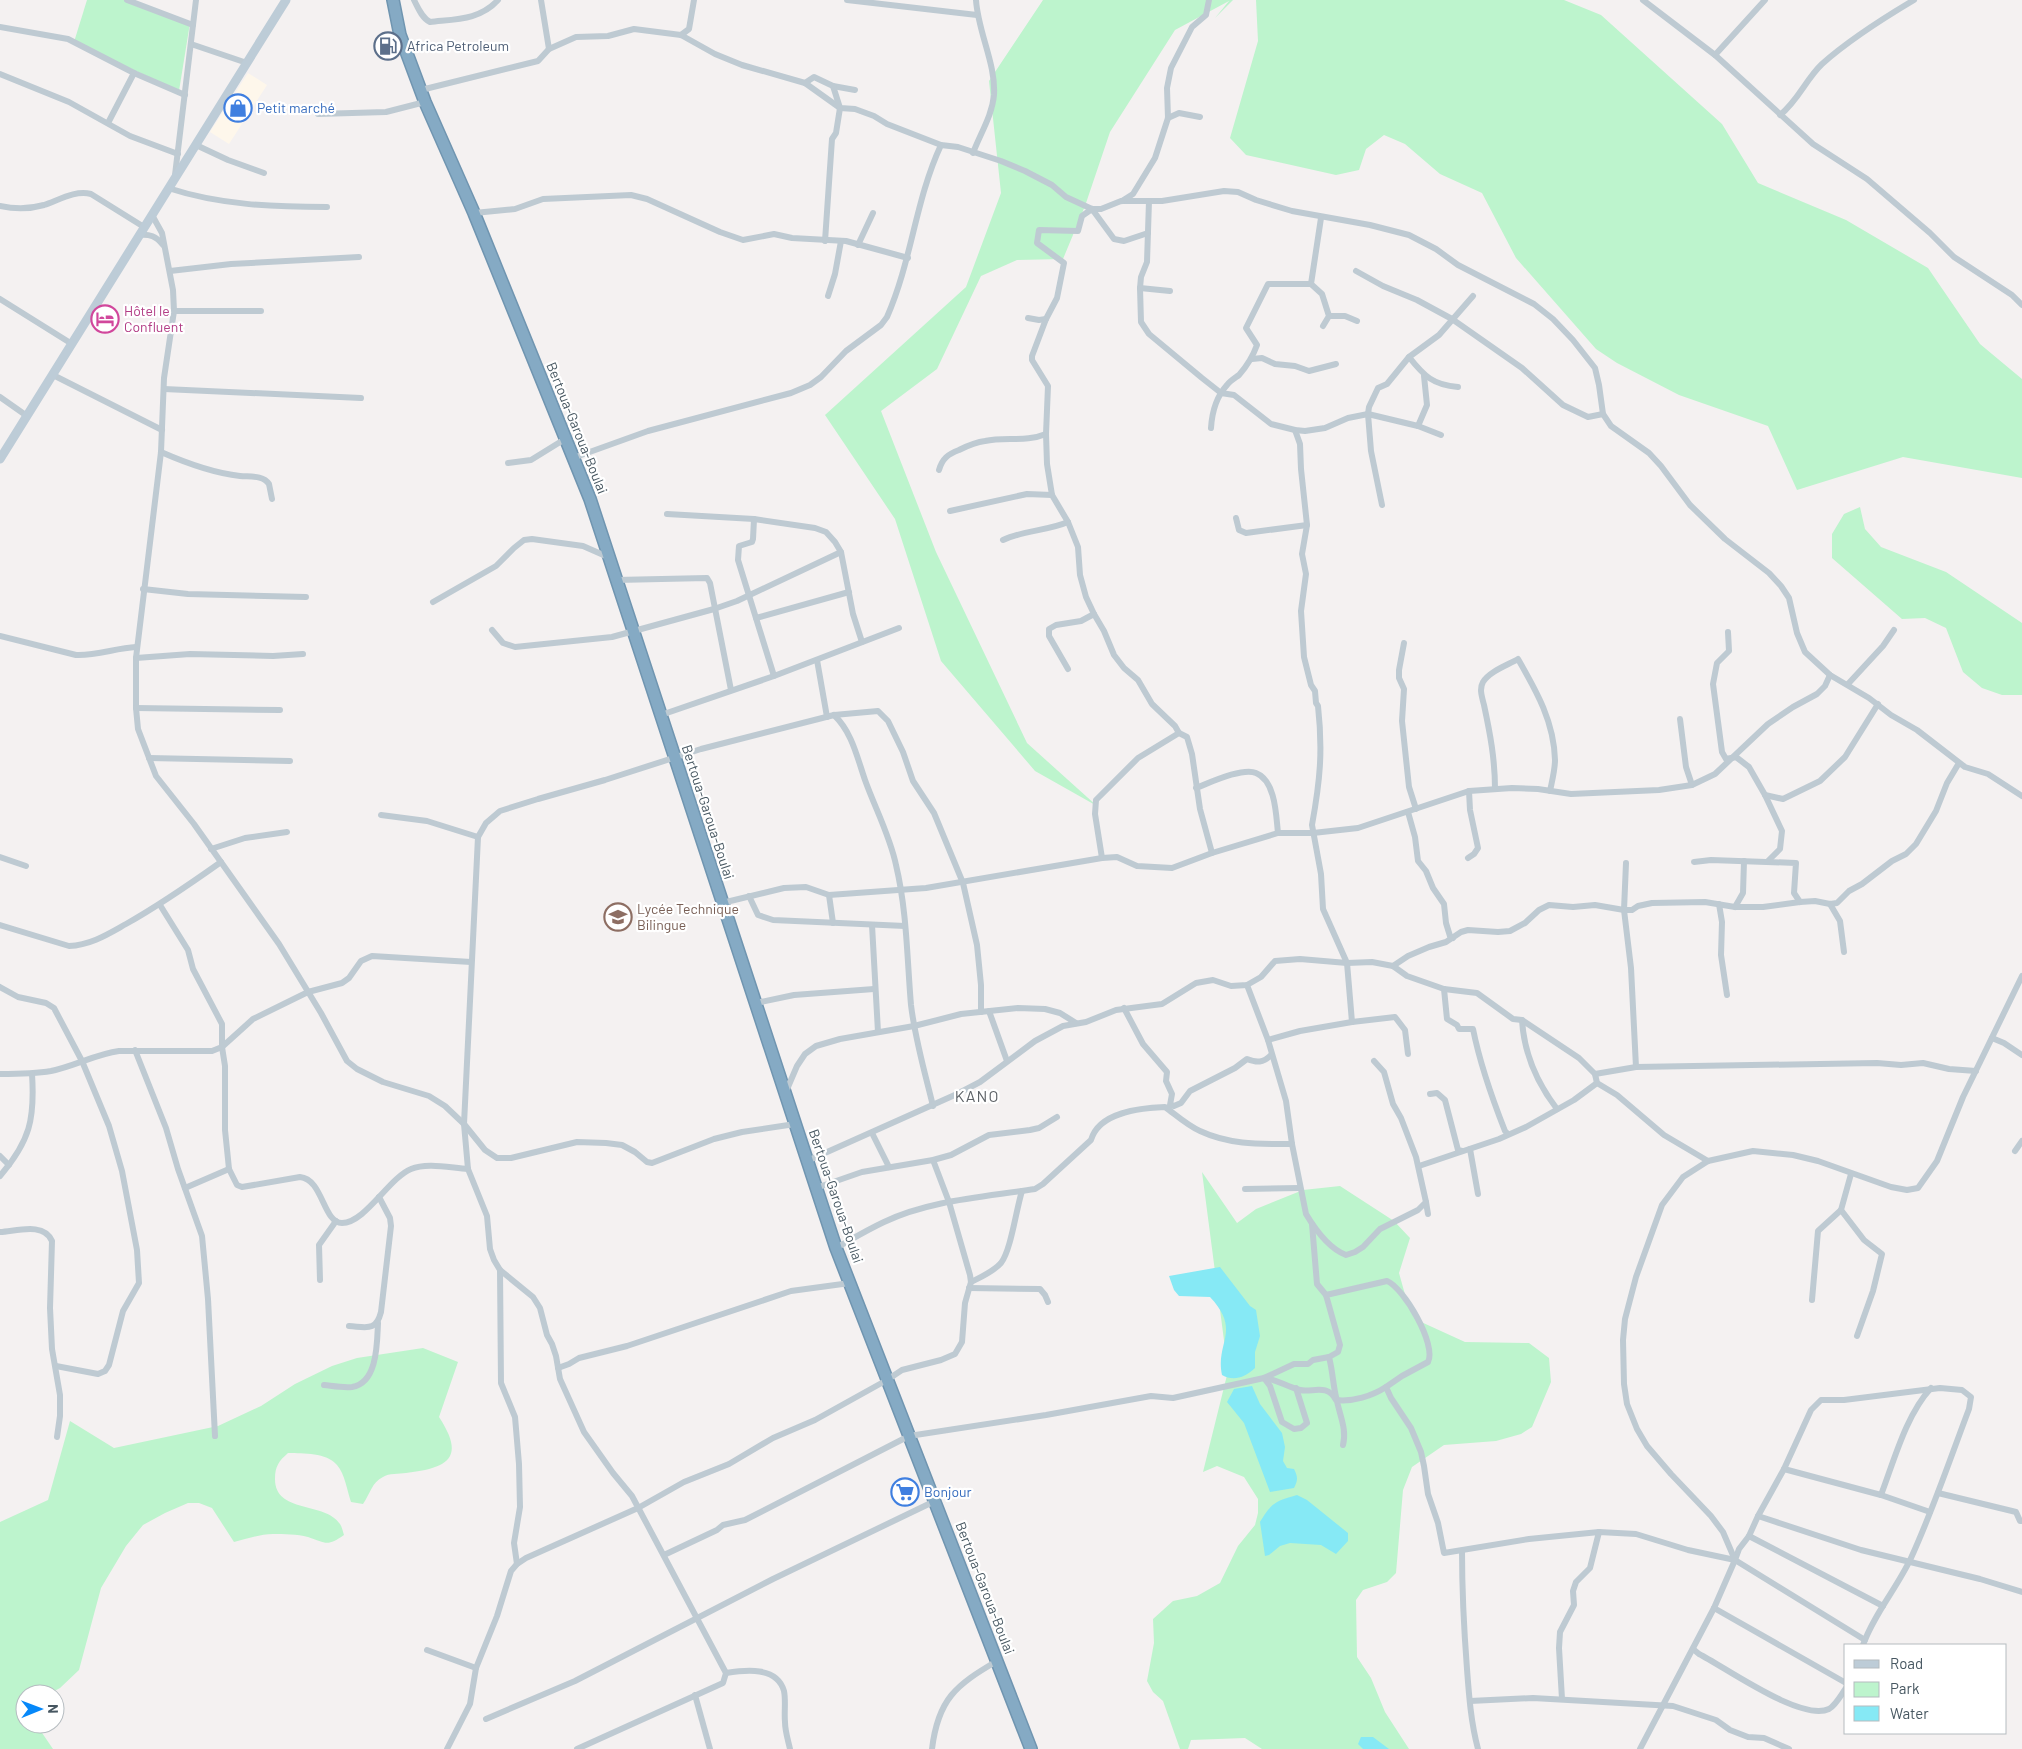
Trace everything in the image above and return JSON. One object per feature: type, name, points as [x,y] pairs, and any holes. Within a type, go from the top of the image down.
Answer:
[{"type":"highway","name":"Bertoua-Garoua-Boulai","points":[[392,0],[400,35],[420,90],[474,213],[590,500],[836,1248],[1031,1749]]},
{"type":"street","points":[[128,0],[193,25]]},
{"type":"street","points":[[175,178],[196,0]]},
{"type":"street","points":[[0,459],[286,0]]},
{"type":"street","points":[[414,0],[420,13],[430,22],[471,17],[490,9],[498,0]]},
{"type":"street","points":[[541,0],[549,49]]},
{"type":"street","points":[[681,35],[689,29],[694,0]]},
{"type":"street","points":[[847,0],[977,15]]},
{"type":"street","points":[[973,153],[986,125],[994,96],[994,76],[977,15],[976,0]]},
{"type":"street","points":[[420,90],[538,61],[549,49],[576,37],[608,36],[634,29],[681,35],[715,54],[742,65],[805,82],[840,108],[874,116],[887,124],[941,145],[958,147],[1025,170],[1052,185],[1066,197],[1092,209],[1100,209],[1121,202],[1133,194],[1155,158],[1168,118],[1168,88],[1171,68],[1192,27],[1206,15],[1209,0]]},
{"type":"street","points":[[1643,0],[1715,55],[1813,144],[1867,179],[1930,233],[1954,257],[2012,295],[2022,305]]},
{"type":"street","points":[[1715,55],[1765,0]]},
{"type":"street","points":[[1780,115],[1803,90],[1820,66],[1864,31],[1914,0]]},
{"type":"street","points":[[0,26],[68,40],[134,73],[185,95]]},
{"type":"street","points":[[191,44],[247,63]]},
{"type":"street","points":[[108,123],[134,73]]},
{"type":"street","points":[[0,74],[70,102],[130,136],[178,154]]},
{"type":"street","points":[[805,82],[814,77],[833,86],[855,90]]},
{"type":"street","points":[[826,240],[832,138],[836,133],[840,108],[833,86]]},
{"type":"street","points":[[318,114],[386,112],[425,102]]},
{"type":"street","points":[[1168,118],[1178,113],[1200,117]]},
{"type":"street","points":[[196,145],[228,160],[264,172]]},
{"type":"street","points":[[573,458],[648,431],[791,393],[810,385],[821,377],[846,351],[882,325],[887,318],[908,258],[922,192],[941,145]]},
{"type":"street","points":[[168,188],[197,198],[237,203],[282,207],[327,207]]},
{"type":"street","points":[[1121,202],[1162,201],[1224,191],[1238,192],[1256,200],[1292,211],[1321,218],[1370,225],[1409,235],[1436,249],[1458,265],[1534,304],[1560,326],[1595,368],[1603,414],[1611,426],[1649,452],[1662,466],[1690,505],[1725,539],[1769,573],[1781,586],[1789,598],[1797,633],[1805,652],[1830,675],[1848,684],[1891,715],[1917,730],[1965,768],[1988,774],[2022,796]]},
{"type":"street","points":[[0,206],[10,208],[35,206],[84,192],[91,194],[142,231],[158,238],[164,246]]},
{"type":"street","points":[[474,213],[515,210],[543,199],[632,195],[647,199],[720,232],[744,240],[774,234],[792,238],[841,241],[908,258]]},
{"type":"street","points":[[1149,201],[1146,262],[1140,288],[1141,322],[1149,334],[1222,393],[1234,395],[1271,424],[1295,430],[1305,431],[1325,428],[1348,418],[1368,414],[1418,426],[1441,435]]},
{"type":"street","points":[[1092,209],[1114,239],[1124,241],[1148,233]]},
{"type":"street","points":[[1092,209],[1082,216],[1078,231],[1039,230],[1037,243],[1064,263],[1057,298],[1046,318],[1032,356],[1032,360],[1048,386],[1047,464],[1052,495],[1068,522],[1078,547],[1080,575],[1086,597],[1114,655],[1124,668],[1138,680],[1152,704],[1176,726],[1178,733]]},
{"type":"street","points":[[858,245],[873,214]]},
{"type":"street","points":[[152,215],[162,233],[170,271],[174,311],[164,389],[161,452],[154,520],[136,647],[136,708],[138,728],[156,776],[194,824],[279,944],[347,1061],[383,1082],[429,1096],[444,1106],[464,1124],[485,1150],[497,1158],[511,1158],[577,1142],[622,1145],[635,1152],[646,1162],[652,1163],[714,1139],[795,1124]]},
{"type":"street","points":[[1311,284],[1321,218]]},
{"type":"street","points":[[828,296],[835,274],[841,241]]},
{"type":"street","points":[[170,271],[231,264],[359,257]]},
{"type":"street","points":[[1356,271],[1383,286],[1417,300],[1452,320],[1522,368],[1563,405],[1588,417],[1603,414]]},
{"type":"street","points":[[1211,428],[1212,412],[1222,393],[1252,359],[1257,345],[1246,328],[1268,284],[1311,284],[1322,294],[1329,316],[1323,326]]},
{"type":"street","points":[[1140,288],[1170,291]]},
{"type":"street","points":[[1382,505],[1371,451],[1369,407],[1378,388],[1388,384],[1409,356],[1439,335],[1473,296]]},
{"type":"street","points":[[0,299],[72,344]]},
{"type":"street","points":[[174,311],[261,311]]},
{"type":"street","points":[[1329,316],[1345,316],[1357,321]]},
{"type":"street","points":[[1028,318],[1039,320],[1046,318]]},
{"type":"street","points":[[1409,356],[1424,376],[1443,386],[1458,387]]},
{"type":"street","points":[[1252,359],[1262,358],[1275,364],[1295,366],[1309,371],[1336,364]]},
{"type":"street","points":[[52,375],[162,430]]},
{"type":"street","points":[[1418,426],[1427,405],[1424,376]]},
{"type":"street","points":[[164,389],[360,398]]},
{"type":"street","points":[[0,397],[27,416]]},
{"type":"street","points":[[1295,430],[1300,444],[1307,525],[1302,554],[1306,574],[1301,611],[1304,657],[1318,706],[1322,755],[1312,833],[1321,874],[1323,909],[1347,964],[1352,1022]]},
{"type":"street","points":[[939,470],[941,462],[948,454],[973,444],[990,440],[1035,438],[1046,434]]},
{"type":"street","points":[[508,463],[531,460],[565,439]]},
{"type":"street","points":[[161,452],[212,470],[267,480],[270,484],[272,500]]},
{"type":"street","points":[[950,511],[1027,494],[1052,495]]},
{"type":"street","points":[[667,514],[754,519],[815,528],[826,532],[841,552],[853,614],[862,642]]},
{"type":"street","points":[[1236,518],[1239,530],[1246,533],[1307,525]]},
{"type":"street","points":[[754,519],[752,542],[739,546],[738,560],[774,676]]},
{"type":"street","points":[[1003,540],[1017,533],[1043,530],[1068,522]]},
{"type":"street","points":[[432,602],[496,566],[524,540],[532,539],[583,546],[609,558]]},
{"type":"street","points":[[492,630],[503,643],[515,647],[612,637],[714,609],[749,595],[841,552]]},
{"type":"street","points":[[616,580],[664,580],[704,577],[710,583],[731,690]]},
{"type":"street","points":[[143,589],[197,595],[306,597]]},
{"type":"street","points":[[756,618],[849,592]]},
{"type":"street","points":[[1068,669],[1049,636],[1049,629],[1061,623],[1081,621],[1094,614]]},
{"type":"street","points":[[661,714],[774,676],[899,628]]},
{"type":"street","points":[[1848,684],[1883,646],[1894,630]]},
{"type":"street","points":[[1728,632],[1728,651],[1717,663],[1714,684],[1722,752],[1726,759],[1736,757],[1749,767],[1782,830],[1780,849],[1768,861]]},
{"type":"street","points":[[0,636],[76,655],[136,647]]},
{"type":"street","points":[[1404,643],[1399,670],[1404,689],[1402,721],[1409,787],[1416,809]]},
{"type":"street","points":[[136,658],[190,654],[273,656],[302,654]]},
{"type":"street","points":[[1494,788],[1495,762],[1481,692],[1482,683],[1488,677],[1518,659],[1544,708],[1552,731],[1555,762],[1550,791]]},
{"type":"street","points":[[817,660],[831,716],[844,725],[850,738],[877,814],[892,849],[901,889],[914,1026],[933,1106]]},
{"type":"street","points":[[722,903],[784,888],[806,887],[829,895],[926,888],[1102,858],[1118,857],[1137,866],[1172,868],[1212,853],[1278,833],[1312,833],[1358,828],[1469,791],[1494,788],[1538,789],[1571,794],[1659,790],[1692,785],[1715,774],[1736,757],[1768,724],[1792,707],[1817,694],[1825,686],[1830,675]]},
{"type":"street","points":[[1765,795],[1783,799],[1820,782],[1845,758],[1878,704]]},
{"type":"street","points":[[136,708],[280,710]]},
{"type":"street","points":[[517,1564],[514,1543],[520,1506],[519,1464],[515,1417],[501,1383],[500,1270],[490,1249],[487,1216],[468,1169],[464,1124],[478,837],[486,824],[500,811],[702,749],[831,716],[874,710],[882,714],[888,721],[903,752],[912,781],[934,813],[963,883],[977,945],[981,985],[980,1012]]},
{"type":"street","points":[[1680,718],[1686,767],[1692,785]]},
{"type":"street","points":[[1178,733],[1187,737],[1192,754],[1196,788],[1212,853]]},
{"type":"street","points":[[1102,858],[1095,814],[1096,800],[1138,758],[1178,733]]},
{"type":"street","points":[[149,758],[290,761]]},
{"type":"street","points":[[1393,966],[1408,956],[1453,938],[1461,932],[1468,930],[1498,932],[1510,930],[1525,923],[1539,910],[1550,905],[1573,907],[1594,905],[1632,910],[1638,906],[1652,903],[1705,902],[1734,907],[1763,907],[1815,901],[1830,904],[1838,903],[1849,891],[1862,884],[1892,861],[1906,854],[1916,844],[1936,812],[1947,783],[1959,763]]},
{"type":"street","points":[[1196,788],[1245,772],[1256,773],[1264,780],[1273,794],[1278,833]]},
{"type":"street","points":[[1468,858],[1478,848],[1470,810],[1469,791]]},
{"type":"street","points":[[1408,812],[1415,838],[1418,861],[1426,871],[1433,888],[1444,904],[1446,923],[1450,936],[1453,938]]},
{"type":"street","points":[[381,815],[427,822],[478,837]]},
{"type":"street","points":[[212,849],[245,838],[287,832]]},
{"type":"street","points":[[0,857],[26,866]]},
{"type":"street","points":[[1694,862],[1711,860],[1796,863],[1794,893],[1800,902]]},
{"type":"street","points":[[1734,907],[1743,893],[1744,861]]},
{"type":"street","points":[[0,925],[69,946],[79,946],[97,940],[160,905],[221,862]]},
{"type":"street","points":[[1626,863],[1624,910],[1631,968],[1636,1067]]},
{"type":"street","points":[[829,895],[833,923]]},
{"type":"street","points":[[749,896],[758,915],[766,918],[905,926]]},
{"type":"street","points":[[1719,904],[1722,922],[1721,955],[1727,995]]},
{"type":"street","points":[[1830,904],[1840,921],[1844,952]]},
{"type":"street","points":[[160,905],[188,950],[193,969],[222,1024],[222,1048],[225,1066],[225,1130],[229,1169],[237,1185],[242,1187],[307,1178],[314,1184],[330,1215],[336,1221],[342,1223],[353,1219],[373,1204],[391,1183],[412,1168],[423,1166],[468,1169]]},
{"type":"street","points":[[872,925],[874,989],[878,1032]]},
{"type":"street","points":[[0,1074],[32,1074],[52,1071],[105,1053],[135,1050],[204,1052],[222,1048],[253,1019],[308,992],[342,983],[349,978],[361,961],[372,956],[471,962]]},
{"type":"street","points":[[807,1161],[933,1106],[980,1082],[1007,1061],[1055,1029],[1086,1022],[1124,1008],[1142,1008],[1162,1004],[1196,983],[1213,980],[1231,986],[1247,985],[1261,977],[1275,961],[1300,959],[1347,964],[1372,962],[1393,966],[1407,976],[1444,989],[1477,993],[1513,1019],[1522,1020],[1580,1058],[1595,1074],[1597,1084],[1617,1095],[1664,1136],[1708,1161]]},
{"type":"street","points":[[1735,1560],[1723,1532],[1711,1516],[1647,1446],[1631,1416],[1624,1384],[1623,1340],[1625,1319],[1636,1278],[1662,1205],[1683,1177],[1708,1161],[1753,1151],[1818,1161],[1892,1187],[1907,1190],[1918,1188],[1937,1161],[1976,1071],[2022,976]]},
{"type":"street","points":[[1247,985],[1268,1040],[1286,1101],[1299,1188],[1304,1209],[1312,1224],[1333,1248],[1346,1255],[1363,1247],[1380,1229],[1418,1210],[1426,1202]]},
{"type":"street","points":[[0,988],[18,997],[46,1003],[54,1008],[82,1061],[109,1126],[122,1171],[137,1250],[139,1283],[124,1311],[109,1366],[105,1371],[98,1374],[56,1366]]},
{"type":"street","points":[[756,1003],[794,995],[874,989]]},
{"type":"street","points":[[1444,989],[1447,1019],[1457,1025],[1459,1029],[1473,1029],[1490,1092],[1497,1106],[1505,1132],[1508,1134]]},
{"type":"street","points":[[785,1094],[797,1066],[805,1054],[816,1046],[840,1039],[914,1026],[962,1014],[1018,1008],[1045,1009],[1060,1013],[1076,1023]]},
{"type":"street","points":[[1124,1008],[1143,1044],[1167,1072],[1166,1081],[1172,1094],[1170,1105],[1174,1106],[1181,1103],[1190,1092],[1235,1068],[1247,1059],[1254,1062],[1262,1062],[1271,1054]]},
{"type":"street","points":[[989,1011],[1007,1061]]},
{"type":"street","points":[[1268,1040],[1300,1031],[1396,1017],[1400,1020],[1405,1030],[1408,1054]]},
{"type":"street","points":[[1522,1020],[1523,1038],[1535,1074],[1543,1091],[1557,1109]]},
{"type":"street","points":[[1992,1038],[2004,1042],[2022,1055]]},
{"type":"street","points":[[135,1050],[166,1128],[202,1236],[207,1272],[215,1436]]},
{"type":"street","points":[[1374,1061],[1384,1072],[1393,1104],[1401,1118],[1419,1166],[1428,1214]]},
{"type":"street","points":[[1595,1074],[1636,1067],[1877,1063],[1901,1065],[1923,1063],[1949,1069],[1976,1071]]},
{"type":"street","points":[[0,1176],[10,1165],[26,1140],[34,1100],[32,1074]]},
{"type":"street","points":[[1419,1166],[1499,1139],[1574,1100],[1597,1084]]},
{"type":"street","points":[[1430,1094],[1437,1093],[1446,1100],[1458,1150],[1462,1151]]},
{"type":"street","points":[[836,1248],[884,1222],[913,1211],[950,1202],[1035,1189],[1043,1184],[1091,1140],[1093,1131],[1106,1120],[1126,1112],[1165,1107],[1199,1131],[1226,1140],[1250,1144],[1292,1144]]},
{"type":"street","points":[[816,1188],[862,1172],[934,1160],[951,1155],[989,1135],[1039,1128],[1057,1118]]},
{"type":"street","points":[[872,1133],[889,1167]]},
{"type":"street","points":[[2015,1151],[2022,1141]]},
{"type":"street","points":[[1470,1149],[1478,1194]]},
{"type":"street","points":[[0,1156],[10,1165]]},
{"type":"street","points":[[447,1749],[470,1704],[476,1668],[497,1616],[511,1571],[517,1564],[526,1558],[638,1508],[684,1482],[729,1464],[773,1438],[802,1427],[902,1370],[941,1360],[955,1354],[962,1342],[965,1303],[970,1285],[970,1275],[950,1202],[934,1160]]},
{"type":"street","points":[[185,1188],[229,1169]]},
{"type":"street","points":[[1812,1300],[1818,1231],[1841,1210],[1851,1174]]},
{"type":"street","points":[[1245,1189],[1299,1188]]},
{"type":"street","points":[[970,1285],[991,1272],[1007,1252],[1022,1191]]},
{"type":"street","points":[[324,1385],[354,1387],[367,1377],[376,1358],[378,1323],[388,1271],[391,1226],[390,1218],[379,1197]]},
{"type":"street","points":[[1841,1210],[1864,1240],[1882,1254],[1873,1291],[1857,1336]]},
{"type":"street","points":[[320,1280],[319,1245],[336,1221]]},
{"type":"street","points":[[664,1554],[717,1530],[723,1525],[746,1520],[909,1436],[1036,1417],[1151,1396],[1173,1398],[1264,1378],[1294,1364],[1308,1364],[1313,1360],[1329,1358],[1338,1352],[1340,1345],[1326,1295],[1317,1284],[1312,1224]]},
{"type":"street","points":[[0,1232],[36,1229],[50,1235],[52,1241],[50,1308],[52,1349],[60,1395],[60,1416],[56,1437]]},
{"type":"street","points":[[500,1270],[533,1297],[540,1308],[546,1335],[552,1344],[556,1356],[560,1379],[584,1432],[632,1496],[726,1673],[723,1683],[577,1749]]},
{"type":"street","points":[[1264,1378],[1301,1390],[1323,1390],[1333,1395],[1336,1400],[1347,1402],[1372,1394],[1428,1362],[1430,1358],[1419,1322],[1397,1287],[1387,1281],[1326,1295]]},
{"type":"street","points":[[558,1368],[579,1358],[627,1346],[791,1291],[850,1283]]},
{"type":"street","points":[[970,1285],[1040,1290],[1045,1294],[1048,1302]]},
{"type":"street","points":[[348,1326],[374,1327],[378,1323]]},
{"type":"street","points":[[1329,1358],[1333,1372],[1336,1400],[1342,1418],[1343,1445]]},
{"type":"street","points":[[1264,1378],[1270,1386],[1282,1422],[1294,1429],[1301,1428],[1307,1424],[1296,1388]]},
{"type":"street","points":[[1386,1387],[1411,1428],[1420,1452],[1428,1494],[1440,1531],[1444,1553],[1529,1539],[1598,1532],[1636,1534],[1688,1550],[1735,1560],[1864,1643],[1909,1561],[1938,1493],[1970,1409],[1971,1397],[1962,1390],[1931,1388],[1844,1400],[1821,1400],[1811,1410],[1784,1469],[1749,1536],[1739,1550],[1735,1560],[1714,1608],[1640,1749]]},
{"type":"street","points":[[1880,1495],[1920,1399],[1931,1388]]},
{"type":"street","points":[[1784,1469],[1880,1495],[1930,1512]]},
{"type":"street","points":[[1938,1493],[2016,1512],[2021,1521]]},
{"type":"street","points":[[486,1719],[575,1681],[773,1579],[934,1501]]},
{"type":"street","points":[[1758,1516],[1861,1550],[1980,1579],[2022,1592]]},
{"type":"street","points":[[1562,1699],[1560,1632],[1574,1606],[1576,1582],[1590,1568],[1598,1532]]},
{"type":"street","points":[[1749,1536],[1883,1606]]},
{"type":"street","points":[[1462,1551],[1463,1612],[1470,1701],[1478,1749]]},
{"type":"street","points":[[1714,1608],[1844,1682]]},
{"type":"street","points":[[1693,1649],[1774,1697],[1806,1708],[1822,1711],[1828,1709],[1832,1707],[1844,1691]]},
{"type":"street","points":[[427,1650],[476,1668]]},
{"type":"street","points":[[932,1749],[939,1712],[967,1678],[997,1661]]},
{"type":"street","points":[[726,1673],[756,1671],[768,1674],[776,1679],[784,1690],[785,1724],[790,1749]]},
{"type":"street","points":[[695,1695],[710,1749]]},
{"type":"street","points":[[1470,1701],[1533,1698],[1673,1706],[1691,1710],[1716,1720],[1730,1730],[1748,1737],[1764,1738],[1789,1749]]},
{"type":"shaded area","name":"Petit marché","points":[[248,73],[267,85],[229,144],[210,132]]},
{"type":"green space","points":[[87,0],[131,0],[190,23],[179,91],[74,42]]},
{"type":"green space","points":[[1043,0],[1233,0],[1215,18],[1229,1],[1175,30],[1110,132],[1085,206],[1063,259],[1017,260],[981,276],[937,369],[881,411],[936,552],[1027,743],[1097,806],[1035,771],[941,661],[895,519],[825,415],[966,287],[1001,193],[989,81]]},
{"type":"green space","points":[[1256,0],[1564,0],[1601,15],[1722,124],[1758,183],[1846,220],[1928,268],[1980,344],[2022,379],[2022,478],[1903,457],[1797,490],[1768,426],[1679,395],[1617,363],[1596,349],[1516,258],[1482,193],[1440,174],[1405,144],[1384,135],[1366,149],[1359,170],[1336,175],[1246,155],[1230,138],[1258,41]]},
{"type":"green space","points":[[1860,507],[1865,529],[1881,547],[1946,572],[2022,623],[2022,695],[2002,695],[1982,688],[1963,672],[1946,628],[1925,618],[1902,619],[1832,558],[1832,534],[1844,514]]},
{"type":"green space","points":[[1202,1172],[1237,1223],[1256,1209],[1303,1190],[1340,1186],[1394,1221],[1410,1238],[1399,1273],[1406,1298],[1419,1321],[1465,1342],[1529,1343],[1549,1358],[1551,1382],[1532,1427],[1521,1434],[1496,1441],[1444,1445],[1412,1467],[1403,1490],[1396,1573],[1387,1582],[1363,1590],[1356,1600],[1357,1657],[1371,1678],[1385,1712],[1409,1749],[1262,1749],[1245,1738],[1191,1740],[1188,1749],[1180,1749],[1163,1701],[1153,1692],[1147,1681],[1154,1643],[1153,1619],[1173,1601],[1197,1596],[1220,1583],[1238,1546],[1255,1525],[1258,1513],[1258,1499],[1244,1477],[1217,1466],[1203,1472],[1228,1371]]},
{"type":"green space","points":[[423,1348],[458,1362],[439,1417],[451,1442],[451,1451],[448,1458],[442,1464],[433,1468],[391,1474],[379,1479],[363,1504],[351,1502],[342,1473],[332,1461],[314,1454],[288,1453],[277,1467],[275,1479],[277,1490],[283,1498],[292,1503],[324,1512],[340,1524],[344,1535],[326,1543],[290,1534],[263,1535],[234,1542],[212,1508],[199,1503],[188,1503],[143,1525],[126,1546],[101,1588],[79,1670],[64,1684],[15,1684],[15,1734],[43,1734],[53,1749],[0,1749],[0,1522],[48,1500],[70,1421],[114,1448],[218,1426],[261,1406],[295,1384],[332,1366],[357,1358]]},
{"type":"water","points":[[1220,1267],[1250,1306],[1256,1310],[1260,1336],[1255,1352],[1255,1368],[1243,1376],[1235,1378],[1222,1375],[1221,1364],[1226,1328],[1219,1309],[1210,1297],[1179,1296],[1174,1290],[1169,1276]]},
{"type":"water","points":[[1252,1386],[1260,1404],[1282,1433],[1285,1447],[1283,1461],[1287,1468],[1294,1469],[1297,1476],[1294,1488],[1270,1492],[1244,1423],[1227,1402],[1234,1389]]},
{"type":"water","points":[[1297,1495],[1307,1500],[1348,1533],[1348,1541],[1336,1554],[1321,1545],[1290,1543],[1280,1546],[1265,1556],[1260,1522],[1275,1503]]},
{"type":"water","points":[[1361,1737],[1373,1737],[1389,1749],[1363,1749],[1358,1744]]},
{"type":"place","name":"Africa Petroleum","points":[[388,46]]},
{"type":"place","name":"Petit marché","points":[[238,108]]},
{"type":"place","name":"Hôtel le Confluent","points":[[105,319]]},
{"type":"place","name":"Lycée Technique Bilingue","points":[[618,917]]},
{"type":"place","name":"Bonjour","points":[[905,1492]]},
{"type":"district","name":"KANO","points":[[977,1096]]}]
